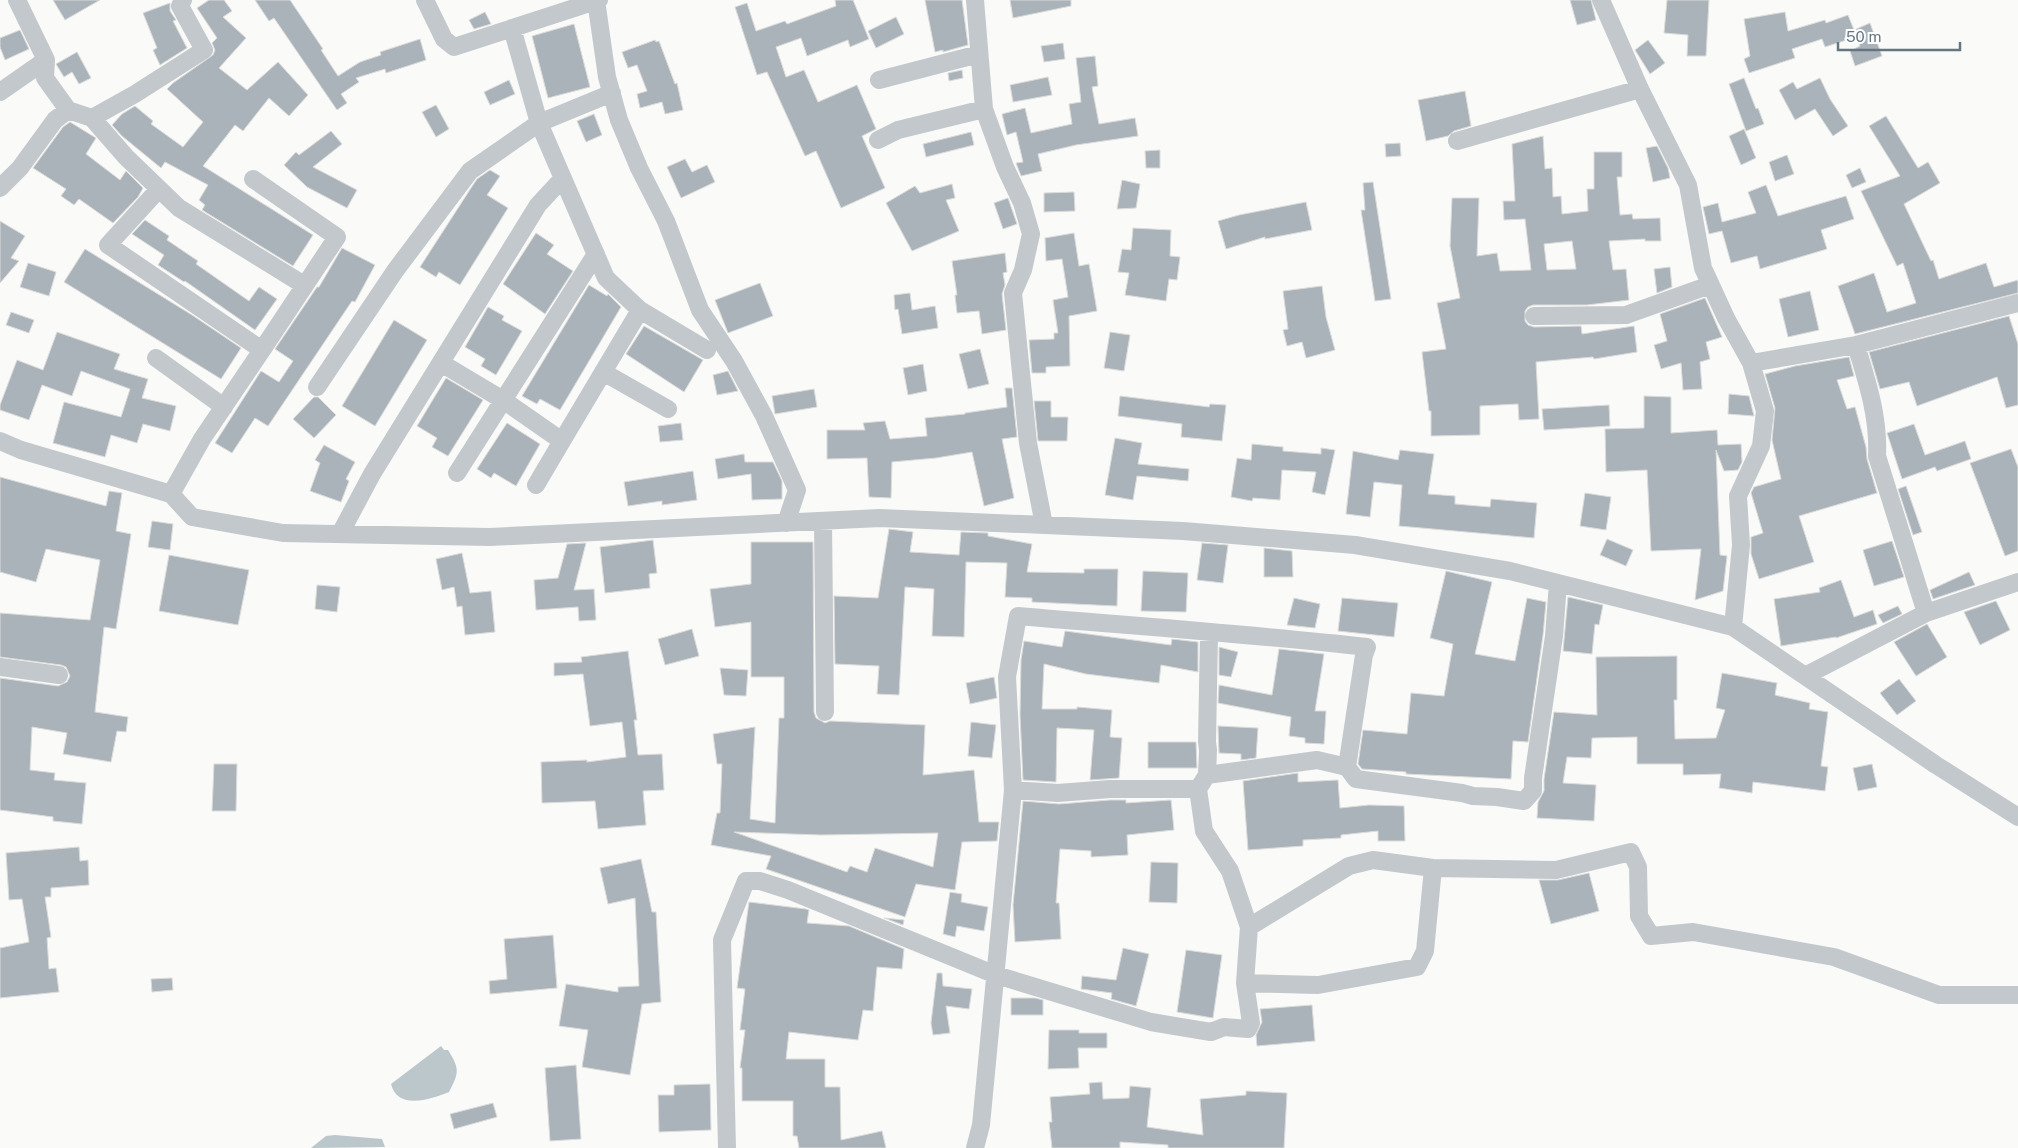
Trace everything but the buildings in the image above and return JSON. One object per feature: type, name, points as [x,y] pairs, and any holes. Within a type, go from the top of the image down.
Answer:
[{"type":"street","points":[[17,0],[46,60],[45,78],[68,110],[92,118],[126,157],[179,208],[304,285]]},
{"type":"street","points":[[92,118],[135,94],[204,50],[180,6],[183,0]]},
{"type":"street","points":[[425,0],[444,39],[454,47],[597,0],[607,77],[619,120],[639,168],[666,221],[700,310],[734,361],[764,416],[797,490],[786,523]]},
{"type":"street","points":[[975,0],[984,108],[1005,166],[1022,203],[1031,234],[1023,270],[1013,293],[1028,443],[1044,525]]},
{"type":"street","points":[[1601,0],[1640,89],[1688,185],[1703,268],[1726,318],[1751,363],[1765,411],[1761,446],[1738,496],[1740,546],[1733,627]]},
{"type":"street","points":[[512,28],[538,123],[606,278],[640,310],[707,350]]},
{"type":"street","points":[[878,80],[979,54]]},
{"type":"street","points":[[0,92],[46,60]]},
{"type":"street","points":[[1457,141],[1640,89]]},
{"type":"street","points":[[317,387],[395,271],[470,171],[538,123],[612,93]]},
{"type":"street","points":[[878,140],[898,130],[984,108]]},
{"type":"street","points":[[0,188],[20,168],[55,120],[68,110]]},
{"type":"street","points":[[340,534],[372,474],[538,205],[563,178]]},
{"type":"street","points":[[171,494],[202,439],[337,237],[253,179]]},
{"type":"street","points":[[159,189],[108,245],[262,350]]},
{"type":"street","points":[[457,473],[596,254]]},
{"type":"street","points":[[1534,316],[1626,315],[1710,285]]},
{"type":"street","points":[[1751,363],[1856,345],[2018,303]]},
{"type":"street","points":[[536,485],[640,310]]},
{"type":"street","points":[[1856,345],[1870,390],[1878,435],[1877,456],[1926,613]]},
{"type":"street","points":[[156,358],[224,406]]},
{"type":"street","points":[[440,363],[503,400],[562,440]]},
{"type":"street","points":[[603,372],[668,409]]},
{"type":"street","points":[[0,441],[21,450],[171,494],[192,517],[283,533],[490,537],[880,518],[1183,531],[1355,545],[1510,571],[1733,627],[1936,765],[2018,817]]},
{"type":"street","points":[[823,521],[825,712]]},
{"type":"street","points":[[1806,676],[1926,613],[2018,582]]},
{"type":"street","points":[[1013,790],[1058,793],[1202,782],[1317,760],[1347,768],[1356,779],[1453,791],[1481,797],[1524,801],[1533,791],[1532,778],[1554,636],[1558,583]]},
{"type":"street","points":[[976,1148],[981,1125],[1013,790],[1007,677],[1018,616],[1367,646],[1364,655],[1347,768]]},
{"type":"street","points":[[727,1148],[722,940],[746,881],[760,881],[788,890],[996,975],[1151,1022],[1211,1032],[1224,1027],[1248,1030],[1251,1023],[1245,983],[1249,926],[1230,871],[1204,831],[1202,782],[1209,633]]},
{"type":"street","points":[[0,667],[58,675]]},
{"type":"street","points":[[1249,926],[1349,866],[1373,860],[1433,868],[1556,870],[1631,852],[1638,867],[1639,916],[1651,936],[1693,932],[1834,956],[1938,995],[2018,996]]},
{"type":"street","points":[[1245,983],[1318,985],[1417,967],[1425,951],[1433,868]]},
{"type":"shaded area","points":[[441,1046],[444,1050],[448,1050],[455,1062],[457,1071],[449,1092],[425,1100],[416,1101],[400,1098],[391,1084]]},
{"type":"shaded area","points":[[326,1136],[382,1139],[385,1147],[311,1148]]}]
